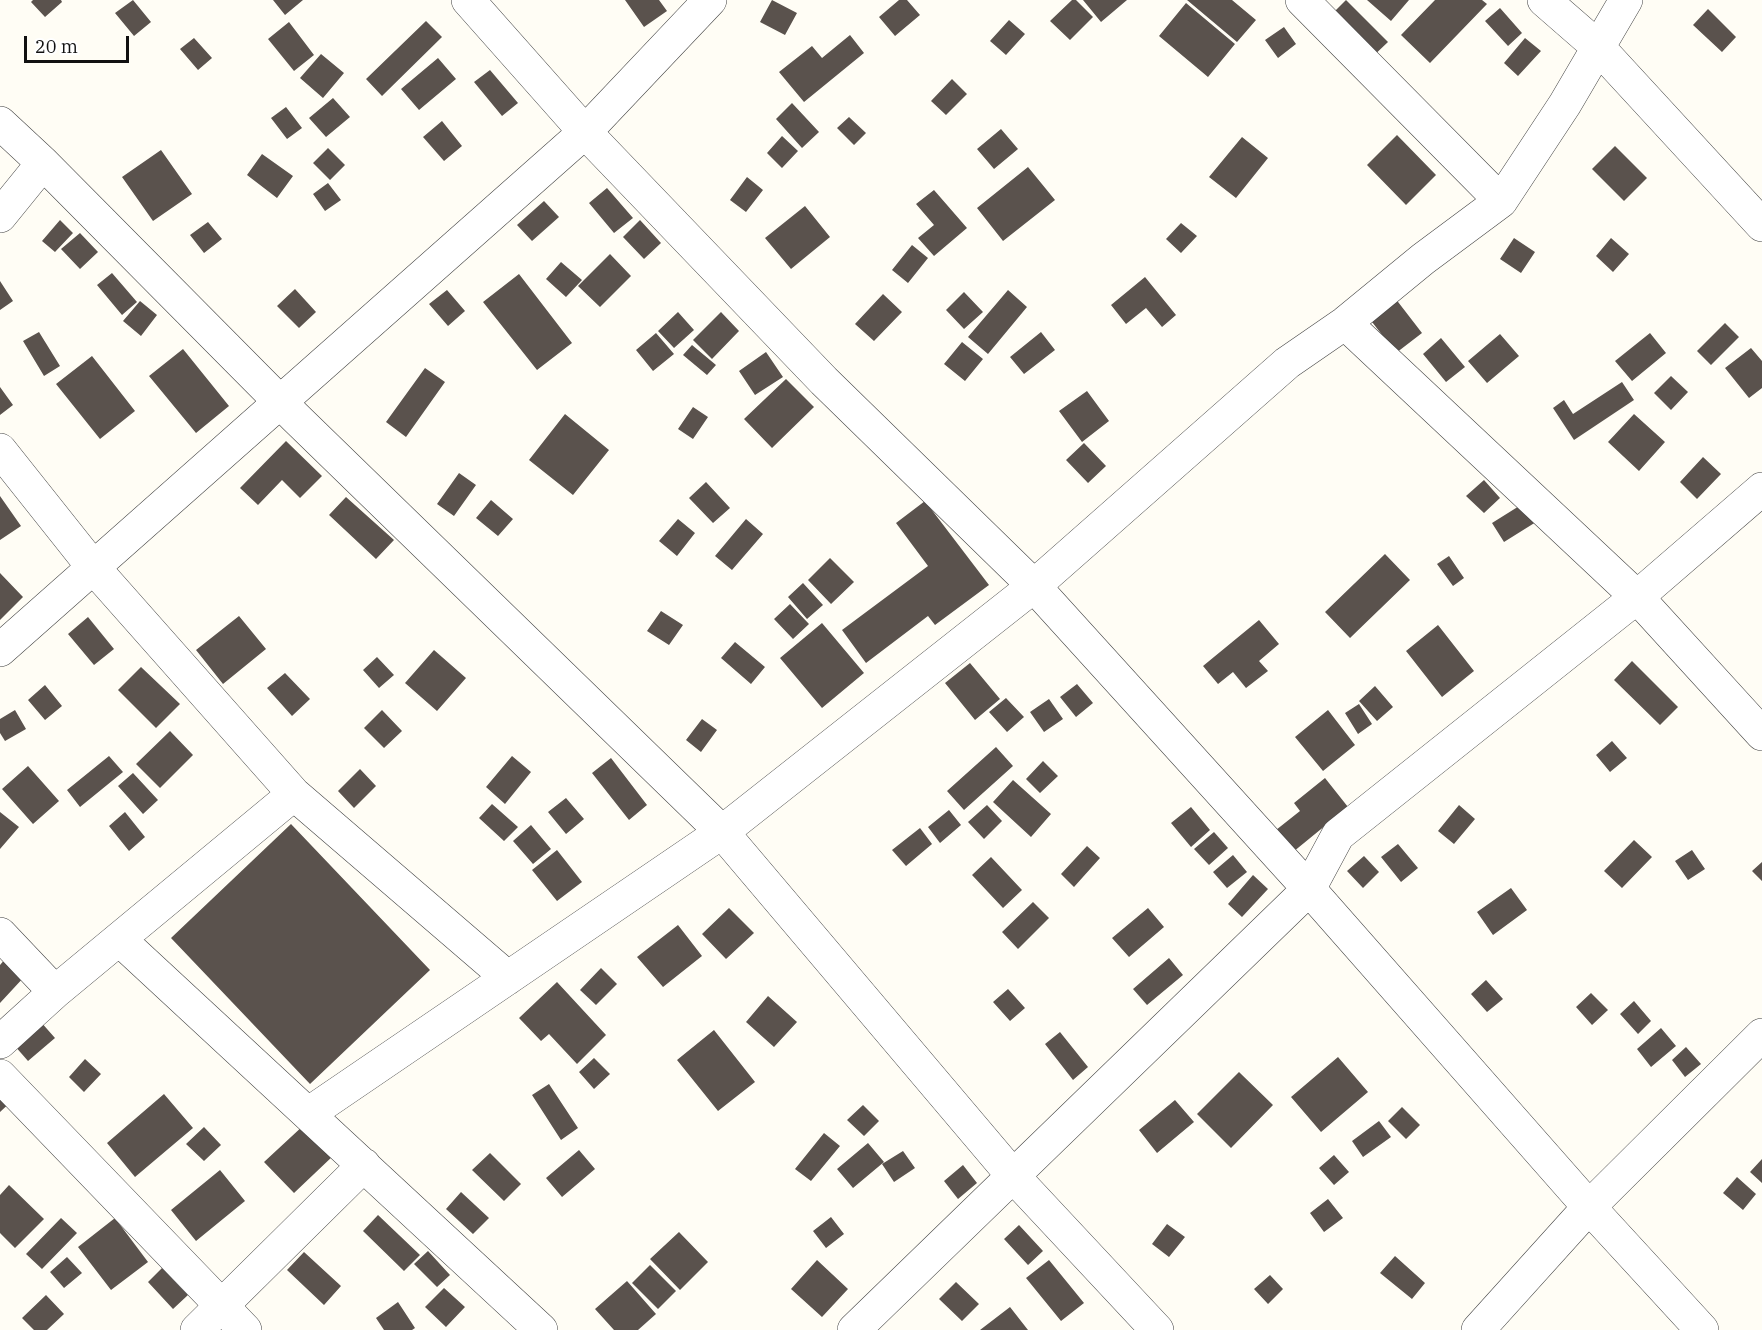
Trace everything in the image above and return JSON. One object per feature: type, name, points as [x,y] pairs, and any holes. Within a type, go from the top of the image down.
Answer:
[{"type":"street","points":[[468,0],[585,132],[824,381],[1034,586],[1309,889],[1590,1208],[1702,1330]]},
{"type":"street","points":[[0,650],[585,132],[710,0]]},
{"type":"street","points":[[1302,0],[1501,201]]},
{"type":"street","points":[[1544,0],[1598,47],[1762,225]]},
{"type":"street","points":[[308,1114],[722,832],[1034,586],[1287,363],[1345,323],[1423,259],[1501,201],[1564,104],[1626,0]]},
{"type":"street","points":[[0,123],[43,163],[280,402],[722,832],[1014,1177],[1158,1330]]},
{"type":"street","points":[[0,216],[43,163]]},
{"type":"street","points":[[1345,323],[1637,597],[1762,734]]},
{"type":"street","points":[[0,450],[93,567],[294,794],[508,978]]},
{"type":"street","points":[[854,1330],[1309,889],[1338,835],[1637,597],[1762,489]]},
{"type":"street","points":[[0,1042],[55,992],[294,794]]},
{"type":"street","points":[[0,934],[55,992]]},
{"type":"street","points":[[119,939],[541,1330]]},
{"type":"street","points":[[1478,1330],[1590,1208],[1762,1035]]},
{"type":"street","points":[[0,1076],[245,1330]]},
{"type":"street","points":[[197,1330],[364,1165]]},
{"type":"building","points":[[33,0],[61,0],[62,2],[45,17],[31,2]]},
{"type":"building","points":[[133,0],[151,22],[134,36],[115,13]]},
{"type":"building","points":[[273,0],[303,0],[285,15]]},
{"type":"building","points":[[625,0],[659,0],[667,11],[644,27]]},
{"type":"building","points":[[772,0],[797,13],[785,35],[760,22]]},
{"type":"building","points":[[899,0],[907,0],[920,15],[895,36],[879,17]]},
{"type":"building","points":[[1072,0],[1076,0],[1093,17],[1070,40],[1050,21]]},
{"type":"building","points":[[1083,0],[1127,0],[1101,22]]},
{"type":"building","points":[[1187,0],[1232,0],[1256,20],[1237,42]]},
{"type":"building","points":[[1346,0],[1388,42],[1369,60],[1328,18]]},
{"type":"building","points":[[1367,0],[1409,0],[1391,21]]},
{"type":"building","points":[[1435,0],[1482,0],[1487,4],[1430,63],[1401,35]]},
{"type":"building","points":[[1186,3],[1235,44],[1208,77],[1159,36]]},
{"type":"building","points":[[1500,8],[1522,33],[1508,46],[1485,21]]},
{"type":"building","points":[[1708,9],[1736,37],[1722,52],[1693,25]]},
{"type":"building","points":[[1009,20],[1025,34],[1006,55],[990,41]]},
{"type":"building","points":[[426,21],[442,37],[382,96],[366,79]]},
{"type":"building","points":[[289,22],[314,55],[294,71],[268,39]]},
{"type":"building","points":[[1284,27],[1296,44],[1278,58],[1265,40]]},
{"type":"building","points":[[850,35],[864,53],[804,102],[779,72],[812,46],[822,58]]},
{"type":"building","points":[[194,38],[212,58],[198,70],[180,49]]},
{"type":"building","points":[[1525,38],[1541,51],[1518,76],[1504,63]]},
{"type":"building","points":[[321,54],[344,73],[323,98],[300,78]]},
{"type":"building","points":[[438,58],[456,79],[419,110],[401,89]]},
{"type":"building","points":[[490,70],[518,103],[502,116],[474,82]]},
{"type":"building","points":[[952,79],[967,94],[946,115],[931,101]]},
{"type":"building","points":[[333,98],[350,117],[326,137],[309,118]]},
{"type":"building","points":[[792,103],[819,132],[802,148],[776,119]]},
{"type":"building","points":[[286,107],[302,128],[287,139],[271,118]]},
{"type":"building","points":[[849,117],[866,133],[854,145],[837,128]]},
{"type":"building","points":[[442,121],[462,146],[444,161],[423,137]]},
{"type":"building","points":[[1001,129],[1018,149],[994,169],[977,149]]},
{"type":"building","points":[[1397,135],[1436,175],[1406,205],[1367,165]]},
{"type":"building","points":[[782,136],[798,151],[782,168],[767,153]]},
{"type":"building","points":[[1242,137],[1268,158],[1236,198],[1209,177]]},
{"type":"building","points":[[1615,146],[1647,178],[1624,201],[1592,169]]},
{"type":"building","points":[[328,148],[345,165],[330,180],[313,163]]},
{"type":"building","points":[[161,150],[192,194],[153,221],[122,177]]},
{"type":"building","points":[[262,154],[293,176],[277,198],[247,175]]},
{"type":"building","points":[[1028,167],[1055,200],[1003,241],[977,208]]},
{"type":"building","points":[[747,177],[763,190],[746,212],[730,200]]},
{"type":"building","points":[[328,183],[341,200],[325,211],[313,194]]},
{"type":"building","points":[[607,188],[633,218],[614,233],[589,203]]},
{"type":"building","points":[[934,190],[967,228],[934,256],[918,238],[934,225],[916,204]]},
{"type":"building","points":[[544,201],[559,217],[532,241],[517,225]]},
{"type":"building","points":[[805,206],[830,237],[791,269],[765,238]]},
{"type":"building","points":[[60,220],[73,233],[55,252],[42,241]]},
{"type":"building","points":[[640,220],[661,243],[644,259],[623,237]]},
{"type":"building","points":[[208,222],[222,239],[204,253],[190,235]]},
{"type":"building","points":[[1181,223],[1197,236],[1181,253],[1166,239]]},
{"type":"building","points":[[80,233],[98,252],[80,269],[61,249]]},
{"type":"building","points":[[1514,238],[1535,252],[1521,273],[1500,259]]},
{"type":"building","points":[[1611,238],[1629,254],[1613,272],[1596,256]]},
{"type":"building","points":[[912,245],[928,258],[908,283],[892,270]]},
{"type":"building","points":[[610,254],[631,276],[600,307],[578,286]]},
{"type":"building","points":[[561,262],[582,280],[566,297],[546,279]]},
{"type":"building","points":[[112,273],[137,302],[122,315],[97,285]]},
{"type":"building","points":[[519,274],[572,343],[537,370],[483,302]]},
{"type":"building","points":[[1145,277],[1176,315],[1162,327],[1146,308],[1126,324],[1111,305]]},
{"type":"building","points":[[0,281],[13,301],[0,310]]},
{"type":"building","points":[[295,289],[316,312],[299,328],[277,306]]},
{"type":"building","points":[[447,290],[465,311],[448,326],[429,304]]},
{"type":"building","points":[[1008,290],[1027,307],[988,354],[968,337]]},
{"type":"building","points":[[964,292],[983,312],[964,329],[946,310]]},
{"type":"building","points":[[883,294],[902,312],[874,341],[855,324]]},
{"type":"building","points":[[1395,298],[1422,333],[1396,353],[1369,318]]},
{"type":"building","points":[[140,301],[157,315],[141,336],[123,321]]},
{"type":"building","points":[[678,312],[694,330],[674,348],[658,331]]},
{"type":"building","points":[[721,312],[739,331],[712,359],[693,340]]},
{"type":"building","points":[[1725,323],[1739,337],[1711,365],[1697,351]]},
{"type":"building","points":[[39,332],[60,366],[44,376],[23,341]]},
{"type":"building","points":[[1041,332],[1055,350],[1024,374],[1010,357]]},
{"type":"building","points":[[656,333],[674,354],[653,371],[636,350]]},
{"type":"building","points":[[1650,333],[1666,353],[1632,381],[1615,361]]},
{"type":"building","points":[[1500,334],[1519,356],[1487,383],[1468,361]]},
{"type":"building","points":[[1441,338],[1465,367],[1446,382],[1423,354]]},
{"type":"building","points":[[962,342],[983,359],[965,381],[944,364]]},
{"type":"building","points":[[692,345],[716,365],[707,375],[683,355]]},
{"type":"building","points":[[1751,348],[1762,361],[1762,388],[1749,398],[1725,368]]},
{"type":"building","points":[[183,349],[229,406],[196,433],[149,376]]},
{"type":"building","points":[[766,352],[783,377],[755,395],[739,371]]},
{"type":"building","points":[[92,356],[135,411],[100,439],[56,384]]},
{"type":"building","points":[[425,368],[445,382],[406,437],[386,422]]},
{"type":"building","points":[[1671,376],[1688,392],[1671,410],[1654,393]]},
{"type":"building","points":[[786,379],[814,407],[772,448],[744,419]]},
{"type":"building","points":[[1622,382],[1634,400],[1574,440],[1553,408],[1564,400],[1573,414]]},
{"type":"building","points":[[0,387],[13,405],[0,415]]},
{"type":"building","points":[[1087,391],[1109,421],[1082,442],[1059,411]]},
{"type":"building","points":[[693,407],[708,417],[693,439],[678,429]]},
{"type":"building","points":[[565,414],[609,450],[573,495],[529,460]]},
{"type":"building","points":[[1634,414],[1665,442],[1639,471],[1608,442]]},
{"type":"building","points":[[286,441],[322,476],[300,498],[282,480],[258,505],[240,488]]},
{"type":"building","points":[[1084,443],[1106,466],[1088,483],[1066,460]]},
{"type":"building","points":[[1703,457],[1721,474],[1697,499],[1680,482]]},
{"type":"building","points":[[459,473],[476,485],[454,516],[437,504]]},
{"type":"building","points":[[1484,480],[1500,498],[1484,513],[1466,496]]},
{"type":"building","points":[[706,482],[730,508],[713,523],[689,498]]},
{"type":"building","points":[[0,496],[21,526],[0,540]]},
{"type":"building","points":[[346,497],[394,540],[376,559],[329,515]]},
{"type":"building","points":[[491,500],[513,519],[498,536],[476,518]]},
{"type":"building","points":[[925,501],[989,585],[935,625],[928,616],[866,663],[842,630],[928,566],[896,523]]},
{"type":"building","points":[[1524,503],[1536,522],[1504,542],[1492,523]]},
{"type":"building","points":[[678,519],[695,533],[677,556],[659,541]]},
{"type":"building","points":[[746,519],[763,534],[732,570],[715,556]]},
{"type":"building","points":[[1385,554],[1410,580],[1350,638],[1325,612]]},
{"type":"building","points":[[1449,556],[1464,578],[1453,586],[1437,564]]},
{"type":"building","points":[[830,558],[854,582],[831,604],[808,580]]},
{"type":"building","points":[[0,573],[23,597],[0,620]]},
{"type":"building","points":[[803,583],[823,605],[807,619],[788,597]]},
{"type":"building","points":[[790,604],[809,624],[793,639],[774,619]]},
{"type":"building","points":[[661,611],[683,625],[669,645],[647,631]]},
{"type":"building","points":[[239,616],[266,649],[223,684],[196,650]]},
{"type":"building","points":[[88,617],[114,649],[94,665],[68,634]]},
{"type":"building","points":[[1259,620],[1279,644],[1259,661],[1268,671],[1246,688],[1233,672],[1218,684],[1203,666]]},
{"type":"building","points":[[822,623],[864,673],[822,708],[780,658]]},
{"type":"building","points":[[1438,625],[1474,671],[1442,697],[1406,651]]},
{"type":"building","points":[[735,642],[765,667],[751,684],[721,658]]},
{"type":"building","points":[[434,650],[466,678],[437,711],[405,683]]},
{"type":"building","points":[[377,657],[394,675],[379,688],[363,670]]},
{"type":"building","points":[[1632,661],[1678,707],[1660,725],[1614,680]]},
{"type":"building","points":[[970,663],[1000,699],[975,720],[945,683]]},
{"type":"building","points":[[141,667],[180,704],[156,728],[118,690]]},
{"type":"building","points":[[285,673],[310,699],[292,716],[267,688]]},
{"type":"building","points":[[1077,684],[1093,703],[1076,717],[1060,697]]},
{"type":"building","points":[[45,685],[62,706],[45,720],[28,700]]},
{"type":"building","points":[[1375,686],[1393,707],[1377,721],[1359,701]]},
{"type":"building","points":[[1006,698],[1024,717],[1007,732],[989,712]]},
{"type":"building","points":[[1049,699],[1063,719],[1044,732],[1030,712]]},
{"type":"building","points":[[1359,704],[1372,724],[1358,734],[1345,713]]},
{"type":"building","points":[[15,710],[26,729],[5,741],[0,733],[0,719]]},
{"type":"building","points":[[382,710],[402,731],[384,748],[364,728]]},
{"type":"building","points":[[1328,710],[1355,745],[1323,771],[1295,737]]},
{"type":"building","points":[[702,719],[717,730],[701,752],[686,740]]},
{"type":"building","points":[[170,731],[193,755],[160,788],[136,764]]},
{"type":"building","points":[[1612,741],[1627,758],[1610,772],[1596,755]]},
{"type":"building","points":[[996,747],[1013,766],[964,810],[947,791]]},
{"type":"building","points":[[109,756],[123,772],[80,807],[67,790]]},
{"type":"building","points":[[512,756],[531,772],[505,804],[486,787]]},
{"type":"building","points":[[611,758],[647,805],[629,820],[592,773]]},
{"type":"building","points":[[1043,761],[1058,776],[1040,793],[1026,779]]},
{"type":"building","points":[[28,766],[59,801],[33,824],[2,789]]},
{"type":"building","points":[[360,769],[376,786],[354,808],[338,791]]},
{"type":"building","points":[[133,773],[158,800],[143,814],[118,786]]},
{"type":"building","points":[[1325,778],[1348,807],[1293,852],[1276,830],[1300,811],[1294,803]]},
{"type":"building","points":[[1013,780],[1051,814],[1031,837],[993,802]]},
{"type":"building","points":[[566,798],[584,819],[566,834],[548,812]]},
{"type":"building","points":[[492,804],[518,827],[504,841],[479,818]]},
{"type":"building","points":[[987,805],[1002,821],[984,839],[968,822]]},
{"type":"building","points":[[1459,805],[1475,819],[1454,844],[1438,831]]},
{"type":"building","points":[[1191,807],[1210,830],[1191,847],[1171,823]]},
{"type":"building","points":[[949,810],[961,825],[940,843],[928,827]]},
{"type":"building","points":[[0,812],[19,827],[0,849]]},
{"type":"building","points":[[125,812],[145,837],[129,851],[109,826]]},
{"type":"building","points":[[291,824],[430,970],[310,1084],[171,938]]},
{"type":"building","points":[[531,825],[551,849],[533,864],[513,841]]},
{"type":"building","points":[[920,828],[932,844],[906,866],[892,850]]},
{"type":"building","points":[[1214,832],[1228,848],[1209,865],[1194,849]]},
{"type":"building","points":[[1634,840],[1652,857],[1622,888],[1604,871]]},
{"type":"building","points":[[1398,844],[1418,868],[1401,882],[1381,857]]},
{"type":"building","points":[[1087,846],[1100,858],[1074,887],[1061,874]]},
{"type":"building","points":[[557,850],[582,882],[557,901],[532,870]]},
{"type":"building","points":[[1692,850],[1705,869],[1688,880],[1675,861]]},
{"type":"building","points":[[1233,855],[1247,872],[1227,888],[1213,872]]},
{"type":"building","points":[[1364,856],[1379,872],[1363,888],[1347,871]]},
{"type":"building","points":[[991,857],[1022,890],[1003,908],[972,875]]},
{"type":"building","points":[[1762,862],[1762,881],[1752,871]]},
{"type":"building","points":[[1253,875],[1268,889],[1242,917],[1228,904]]},
{"type":"building","points":[[1511,888],[1527,910],[1493,935],[1477,912]]},
{"type":"building","points":[[1033,902],[1049,918],[1018,949],[1002,932]]},
{"type":"building","points":[[729,908],[754,933],[726,959],[702,934]]},
{"type":"building","points":[[1148,908],[1164,927],[1129,957],[1112,938]]},
{"type":"building","points":[[678,925],[702,956],[663,987],[637,957]]},
{"type":"building","points":[[6,958],[25,976],[0,1003],[0,965]]},
{"type":"building","points":[[1169,958],[1183,975],[1147,1005],[1133,989]]},
{"type":"building","points":[[601,968],[617,984],[596,1005],[580,990]]},
{"type":"building","points":[[1486,980],[1503,999],[1487,1012],[1471,994]]},
{"type":"building","points":[[557,982],[606,1035],[577,1064],[549,1034],[541,1041],[519,1018]]},
{"type":"building","points":[[1008,989],[1025,1008],[1010,1021],[993,1002]]},
{"type":"building","points":[[1591,993],[1608,1010],[1592,1025],[1576,1007]]},
{"type":"building","points":[[768,996],[797,1022],[774,1047],[746,1022]]},
{"type":"building","points":[[1634,1001],[1651,1021],[1638,1034],[1620,1014]]},
{"type":"building","points":[[40,1021],[55,1038],[28,1061],[14,1045]]},
{"type":"building","points":[[1661,1028],[1676,1046],[1651,1067],[1637,1049]]},
{"type":"building","points":[[714,1030],[755,1082],[718,1111],[677,1060]]},
{"type":"building","points":[[1060,1032],[1088,1067],[1073,1080],[1045,1044]]},
{"type":"building","points":[[1686,1047],[1701,1064],[1685,1077],[1672,1060]]},
{"type":"building","points":[[1338,1057],[1368,1092],[1321,1132],[1291,1097]]},
{"type":"building","points":[[594,1058],[610,1074],[594,1089],[579,1072]]},
{"type":"building","points":[[85,1059],[101,1074],[84,1092],[69,1077]]},
{"type":"building","points":[[1239,1072],[1273,1105],[1231,1148],[1197,1114]]},
{"type":"building","points":[[0,1084],[14,1099],[0,1112]]},
{"type":"building","points":[[549,1084],[578,1128],[561,1140],[532,1095]]},
{"type":"building","points":[[164,1094],[193,1128],[135,1177],[107,1143]]},
{"type":"building","points":[[1175,1100],[1194,1122],[1157,1153],[1139,1130]]},
{"type":"building","points":[[863,1105],[879,1121],[864,1136],[847,1120]]},
{"type":"building","points":[[1402,1107],[1420,1125],[1406,1139],[1388,1121]]},
{"type":"building","points":[[1379,1121],[1391,1137],[1363,1157],[1352,1141]]},
{"type":"building","points":[[305,1124],[334,1155],[294,1193],[264,1162]]},
{"type":"building","points":[[204,1127],[221,1145],[204,1161],[186,1144]]},
{"type":"building","points":[[824,1133],[840,1146],[811,1181],[795,1169]]},
{"type":"building","points":[[868,1143],[884,1162],[853,1188],[837,1169]]},
{"type":"building","points":[[579,1150],[595,1169],[562,1197],[546,1178]]},
{"type":"building","points":[[903,1151],[915,1168],[894,1182],[882,1164]]},
{"type":"building","points":[[490,1153],[521,1184],[504,1201],[472,1170]]},
{"type":"building","points":[[1334,1155],[1349,1172],[1334,1185],[1319,1168]]},
{"type":"building","points":[[1762,1159],[1762,1183],[1750,1172]]},
{"type":"building","points":[[963,1165],[977,1183],[958,1199],[944,1181]]},
{"type":"building","points":[[220,1170],[245,1201],[196,1241],[171,1210]]},
{"type":"building","points":[[1737,1177],[1756,1194],[1743,1210],[1723,1193]]},
{"type":"building","points":[[9,1185],[44,1219],[15,1248],[0,1233],[0,1195]]},
{"type":"building","points":[[461,1192],[489,1218],[473,1234],[446,1209]]},
{"type":"building","points":[[1328,1199],[1343,1218],[1324,1232],[1310,1213]]},
{"type":"building","points":[[378,1215],[420,1255],[404,1271],[363,1231]]},
{"type":"building","points":[[831,1217],[844,1234],[826,1248],[813,1231]]},
{"type":"building","points":[[61,1218],[77,1233],[42,1269],[26,1254]]},
{"type":"building","points":[[115,1218],[148,1262],[111,1290],[78,1247]]},
{"type":"building","points":[[1167,1224],[1185,1237],[1169,1257],[1152,1244]]},
{"type":"building","points":[[1019,1225],[1043,1251],[1028,1265],[1004,1239]]},
{"type":"building","points":[[679,1232],[708,1262],[680,1290],[650,1259]]},
{"type":"building","points":[[428,1251],[450,1275],[437,1287],[414,1264]]},
{"type":"building","points":[[304,1252],[341,1286],[324,1305],[287,1270]]},
{"type":"building","points":[[1395,1256],[1425,1283],[1412,1299],[1380,1273]]},
{"type":"building","points":[[67,1257],[82,1273],[64,1288],[50,1272]]},
{"type":"building","points":[[817,1260],[848,1289],[822,1317],[791,1289]]},
{"type":"building","points":[[1049,1260],[1084,1303],[1061,1321],[1026,1278]]},
{"type":"building","points":[[650,1265],[676,1291],[658,1309],[632,1283]]},
{"type":"building","points":[[162,1268],[188,1295],[173,1309],[148,1282]]},
{"type":"building","points":[[1270,1275],[1283,1289],[1268,1304],[1254,1289]]},
{"type":"building","points":[[627,1281],[656,1314],[638,1330],[614,1330],[595,1309]]},
{"type":"building","points":[[956,1282],[979,1304],[962,1321],[939,1299]]},
{"type":"building","points":[[444,1288],[465,1307],[446,1327],[425,1307]]},
{"type":"building","points":[[46,1295],[64,1314],[47,1330],[34,1330],[22,1318]]},
{"type":"building","points":[[398,1302],[415,1328],[412,1330],[384,1330],[376,1318]]},
{"type":"building","points":[[1010,1307],[1028,1330],[980,1330]]}]
